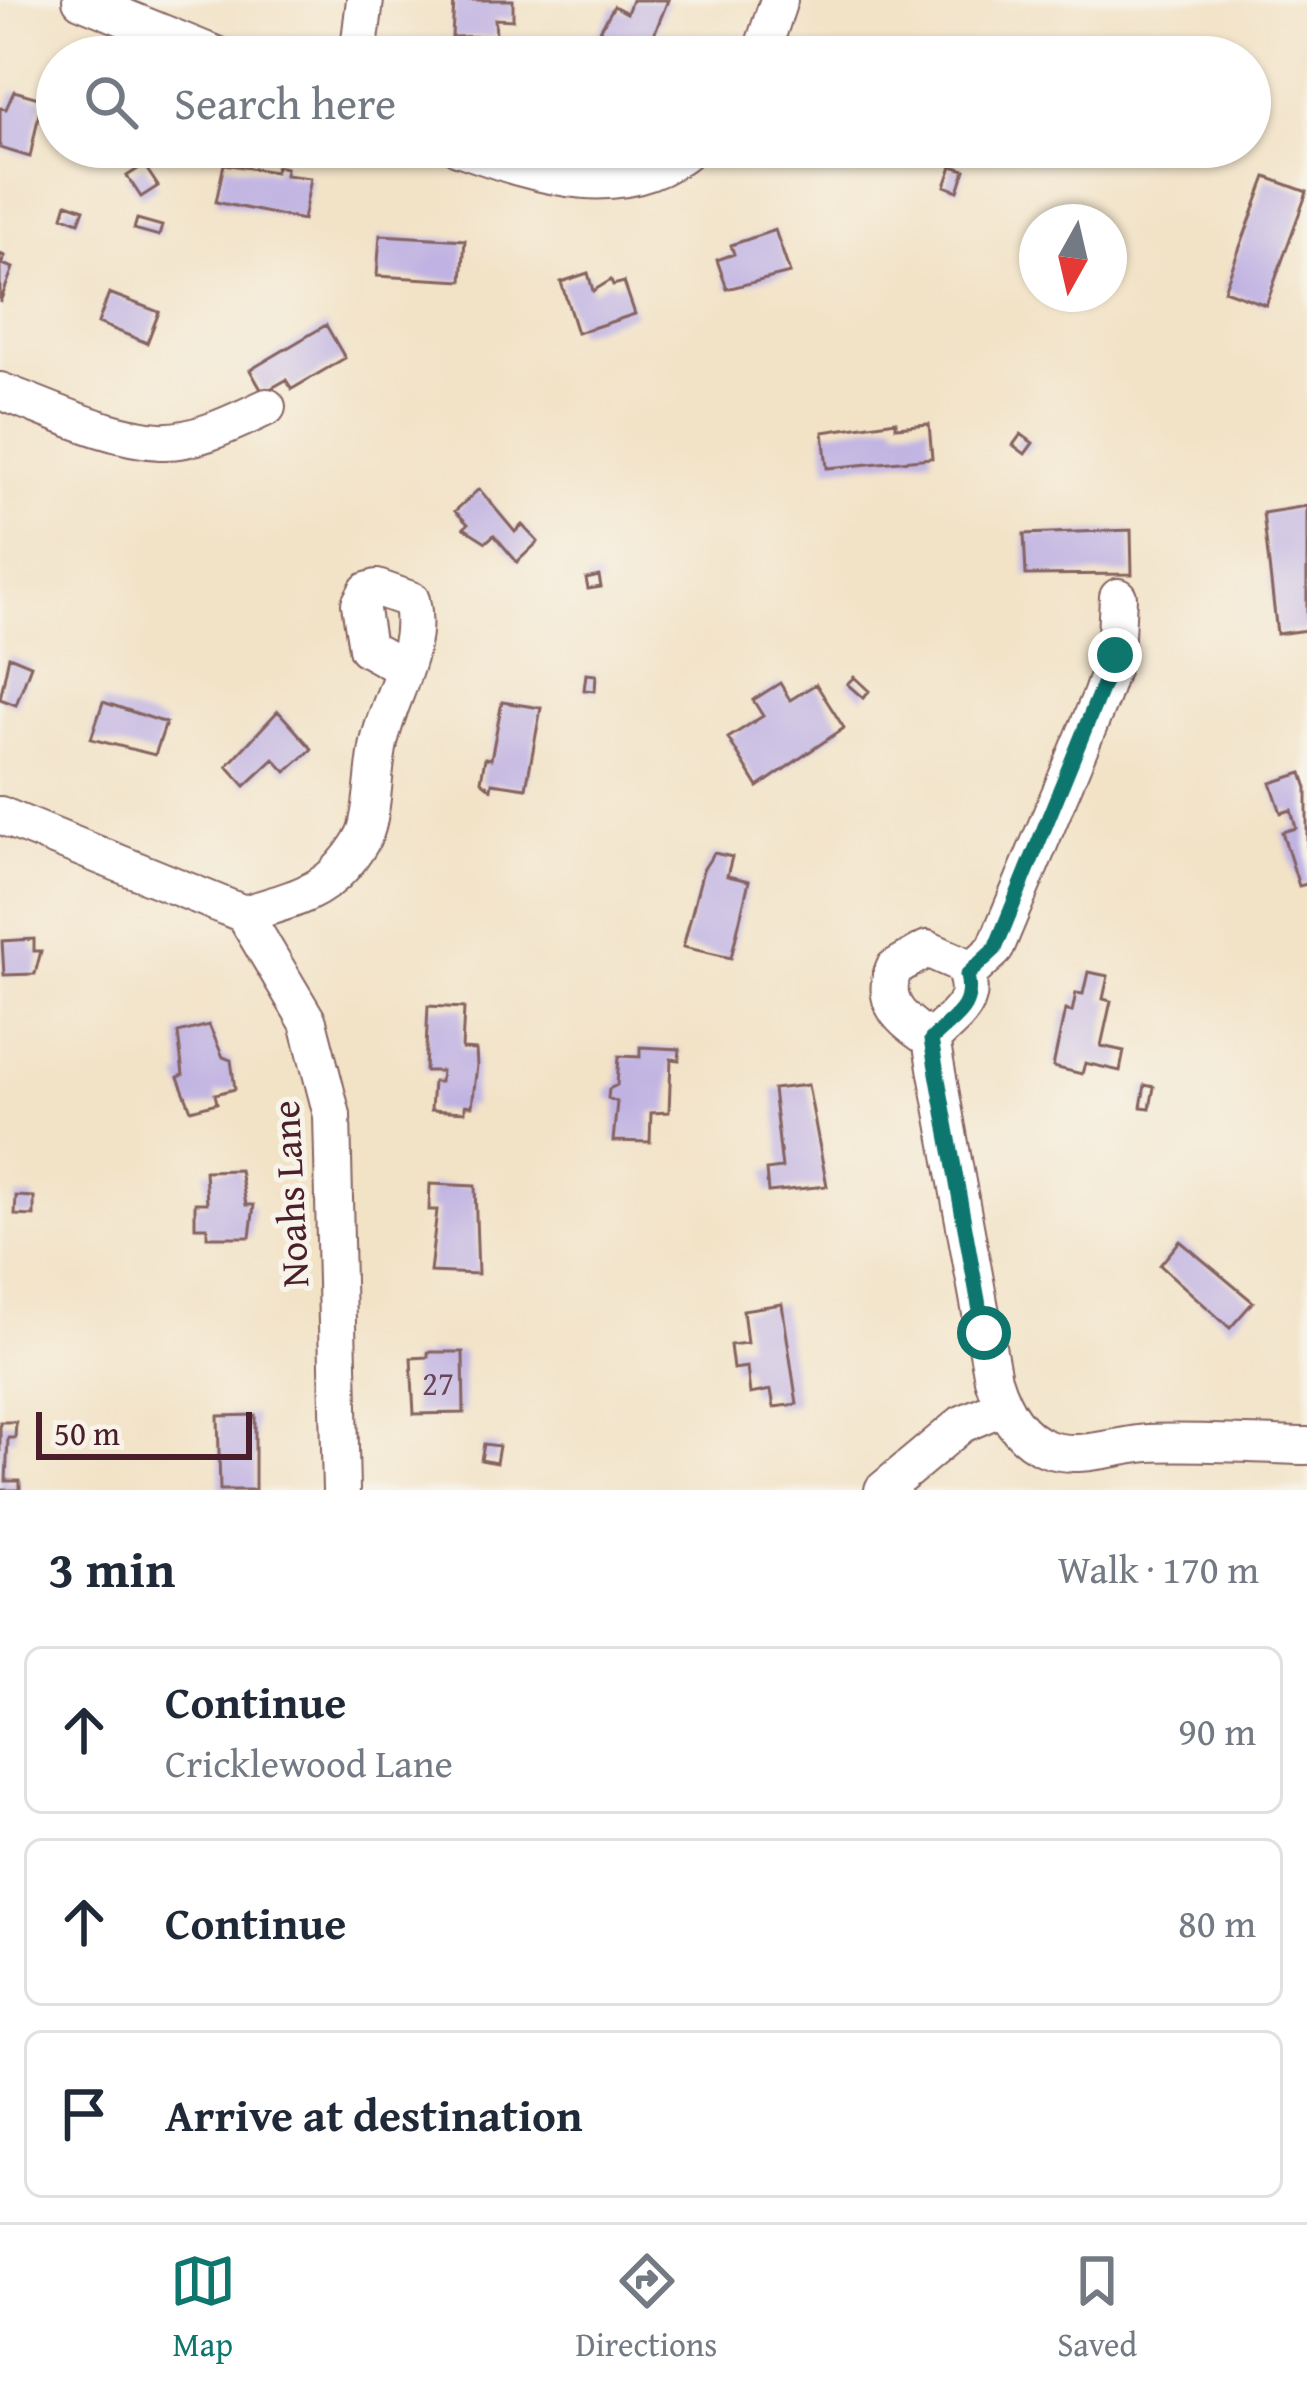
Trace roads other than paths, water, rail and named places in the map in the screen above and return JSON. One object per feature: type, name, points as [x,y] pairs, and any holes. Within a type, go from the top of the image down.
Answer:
[{"type":"street","points":[[82,0],[170,36]]},
{"type":"street","points":[[361,36],[365,0]]},
{"type":"street","points":[[767,36],[779,0]]},
{"type":"street","points":[[520,168],[550,178],[621,181],[656,168]]},
{"type":"street","points":[[0,391],[121,434],[164,442],[230,424],[267,407]]},
{"type":"street","points":[[967,975],[995,949],[1102,696],[1115,655],[1118,597]]},
{"type":"street","points":[[0,815],[244,914],[304,896],[342,868],[366,831],[379,742],[403,668]]},
{"type":"street","name":"Noahs Lane","points":[[244,914],[308,1022],[332,1115],[341,1490]]},
{"type":"street","points":[[931,1040],[962,1014],[970,988],[967,975],[951,956],[927,949],[894,968],[889,994],[893,1008],[931,1040],[1002,1407],[1029,1439],[1051,1450],[1082,1452],[1147,1443],[1307,1445]]},
{"type":"street","points":[[883,1490],[962,1424],[1002,1407]]}]
